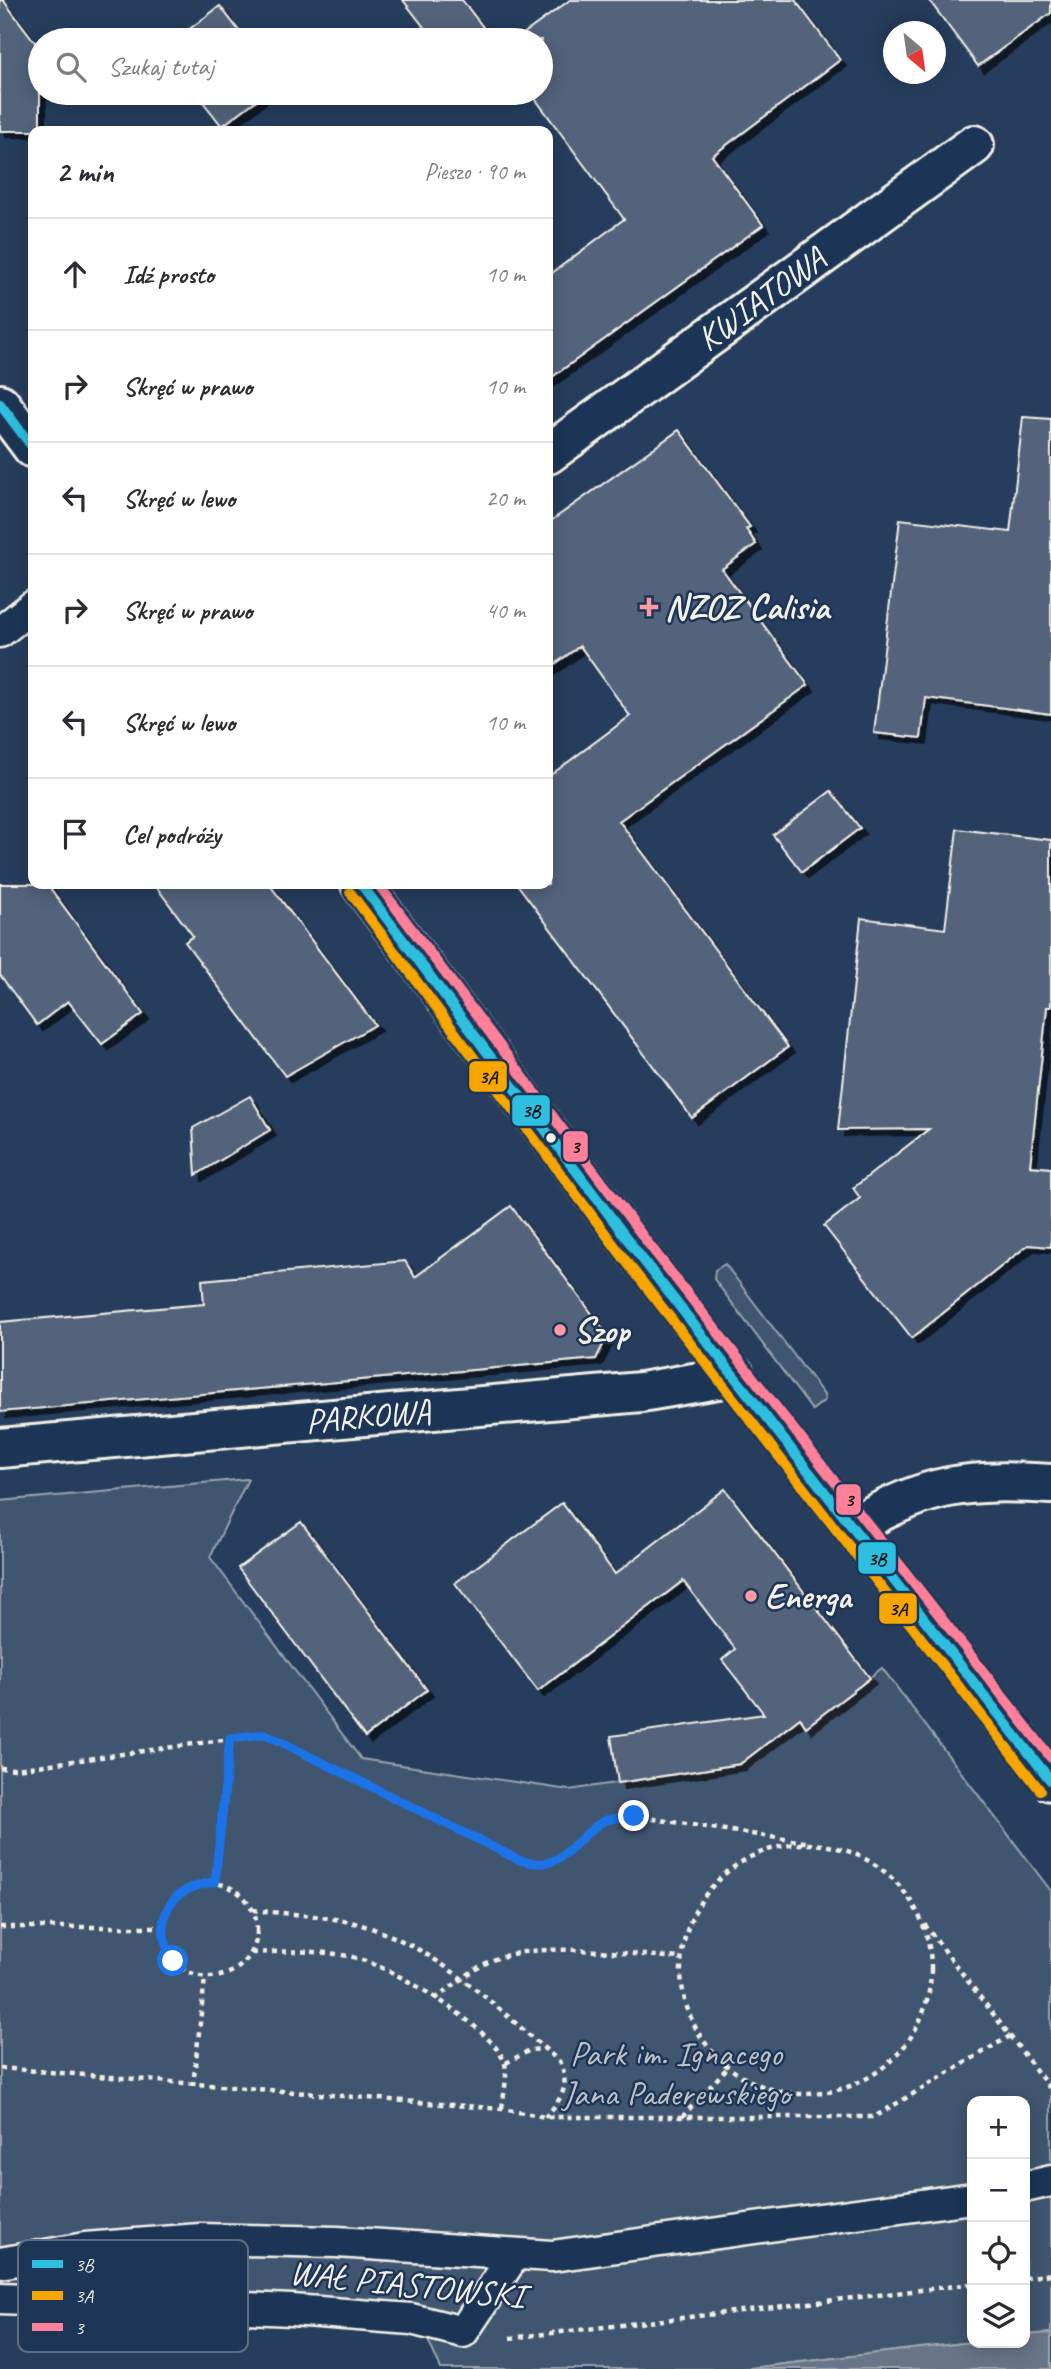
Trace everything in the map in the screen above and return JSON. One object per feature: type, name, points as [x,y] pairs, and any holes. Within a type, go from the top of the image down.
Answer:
[{"type":"street","name":"KWIATOWA","points":[[553,450],[974,145]]},
{"type":"street","points":[[0,404],[28,441]]},
{"type":"street","points":[[365,889],[640,1256],[1051,1781]]},
{"type":"street","name":"PARKOWA","points":[[0,1448],[641,1392],[735,1376]]},
{"type":"street","points":[[854,1526],[885,1508],[946,1485],[991,1482],[1051,1484]]},
{"type":"lane","points":[[0,632],[28,610]]},
{"type":"lane","points":[[1030,2186],[1051,2181]]},
{"type":"lane","points":[[248,2240],[337,2242],[552,2256],[967,2199]]},
{"type":"lane","points":[[187,2240],[246,2240]]},
{"type":"lane","points":[[463,2333],[515,2254]]},
{"type":"lane","points":[[0,2263],[18,2260]]},
{"type":"lane","name":"WAŁ PIASTOWSKI","points":[[0,2298],[18,2299]]},
{"type":"lane","name":"WAŁ PIASTOWSKI","points":[[248,2309],[411,2319],[463,2333]]},
{"type":"path","points":[[0,1768],[16,1769],[265,1734],[519,1860],[535,1865],[551,1863],[564,1856],[603,1821],[634,1816],[845,1849],[877,1865],[904,1890],[922,1921],[1051,2090]]},
{"type":"path","points":[[215,1882],[230,1738]]},
{"type":"path","points":[[810,1843],[774,1847],[742,1861],[714,1884],[693,1913],[681,1958],[681,1982],[689,2017],[708,2047],[728,2067],[766,2088],[801,2094],[837,2090],[870,2077],[897,2054],[918,2025],[929,1991],[931,1955],[922,1921]]},
{"type":"path","points":[[215,1882],[233,1888],[247,1900],[253,1910],[258,1934],[252,1952],[240,1967],[224,1976],[205,1978],[188,1972],[173,1961],[164,1944],[162,1927],[168,1907],[180,1893],[197,1884],[215,1882]]},
{"type":"path","points":[[253,1910],[349,1922],[375,1930],[462,1979],[559,2061],[565,2074],[565,2090],[545,2117]]},
{"type":"path","points":[[0,1927],[162,1927]]},
{"type":"path","points":[[252,1952],[291,1951],[357,1958],[394,1973],[473,2024],[491,2041],[506,2063],[502,2109]]},
{"type":"path","points":[[435,1999],[497,1958],[518,1952],[586,1952],[681,1958]]},
{"type":"path","points":[[193,2086],[205,1978]]},
{"type":"path","points":[[0,2068],[193,2086],[502,2109],[545,2117],[874,2117],[1010,2036]]},
{"type":"path","points":[[506,2063],[530,2050],[545,2049]]},
{"type":"path","points":[[682,2117],[728,2067]]},
{"type":"path","points":[[1030,2277],[1051,2274]]},
{"type":"path","name":"WAŁ PIASTOWSKI","points":[[463,2333],[509,2338],[967,2285]]},
{"type":"green space","points":[[725,1264],[824,1395],[825,1400],[812,1410],[714,1279],[715,1270]]},
{"type":"green space","name":"Park im. Ignacego Jana Paderewskiego","points":[[248,1479],[210,1557],[361,1759],[569,1790],[740,1764],[800,1718],[806,1726],[882,1668],[1051,1891],[1051,2333],[1030,2335],[1030,2096],[967,2096],[967,2343],[742,2369],[441,2369],[413,2307],[248,2295],[248,2240],[18,2240],[18,2285],[0,2284],[0,1501]]},
{"type":"shaded area","points":[[1051,2333],[1051,2369],[742,2369],[967,2343],[967,2348],[1030,2348],[1030,2335]]},
{"type":"building","points":[[0,0],[3,0],[28,33],[28,105],[40,105],[40,126],[28,126],[28,131],[0,131]]},
{"type":"building","points":[[403,0],[462,0],[484,28],[425,28]]},
{"type":"building","points":[[570,0],[795,0],[840,60],[712,156],[763,225],[553,376],[553,272],[624,219],[540,105],[553,105],[553,28],[532,28]]},
{"type":"building","points":[[929,0],[1051,0],[1051,13],[978,66]]},
{"type":"building","points":[[220,6],[237,28],[191,28]]},
{"type":"building","points":[[205,105],[250,105],[222,126]]},
{"type":"building","points":[[1023,417],[1051,419],[1051,714],[926,698],[921,738],[874,733],[900,519],[1010,532]]},
{"type":"building","points":[[679,430],[750,527],[746,529],[756,544],[722,569],[808,685],[619,821],[788,1047],[692,1118],[521,889],[553,889],[553,773],[630,716],[580,646],[553,665],[553,519]]},
{"type":"building","points":[[831,791],[860,828],[802,872],[773,835]]},
{"type":"building","points":[[957,829],[1051,840],[1051,1007],[1047,1007],[1030,1166],[1051,1168],[1051,1247],[1028,1245],[912,1338],[824,1226],[860,1198],[853,1188],[929,1129],[838,1130],[861,918],[945,929]]},
{"type":"building","points":[[0,884],[28,884],[28,889],[51,889],[143,1014],[102,1044],[68,1001],[37,1025],[0,975]]},
{"type":"building","points":[[158,889],[273,889],[375,1025],[285,1076],[185,942],[193,936]]},
{"type":"building","points":[[250,1096],[270,1130],[196,1175],[193,1128]]},
{"type":"building","points":[[511,1206],[608,1335],[596,1359],[0,1412],[0,1322],[204,1304],[202,1280],[405,1261],[415,1277]]},
{"type":"building","points":[[725,1489],[870,1678],[806,1727],[800,1718],[740,1764],[618,1783],[611,1736],[764,1714],[722,1660],[735,1649],[683,1581],[538,1691],[455,1583],[562,1503],[615,1574]]},
{"type":"building","points":[[301,1522],[427,1690],[365,1737],[238,1568]]},
{"type":"transit line","name":"3B","points":[[0,404],[28,441]]},
{"type":"transit line","name":"3B","points":[[365,889],[640,1256],[1051,1781]]},
{"type":"transit line","name":"3","points":[[382,889],[651,1247],[1051,1758]]},
{"type":"transit line","name":"3A","points":[[350,892],[629,1265],[1040,1790]]},
{"type":"place","name":"NZOZ Calisia","points":[[649,607]]},
{"type":"place","name":"Szop","points":[[560,1330]]},
{"type":"place","name":"Energa","points":[[751,1596]]},
{"type":"route","points":[[173,1961],[164,1944],[162,1927],[168,1907],[180,1893],[197,1884],[215,1882],[230,1738],[265,1734],[519,1860],[535,1865],[551,1863],[564,1856],[603,1821],[634,1816]]}]
